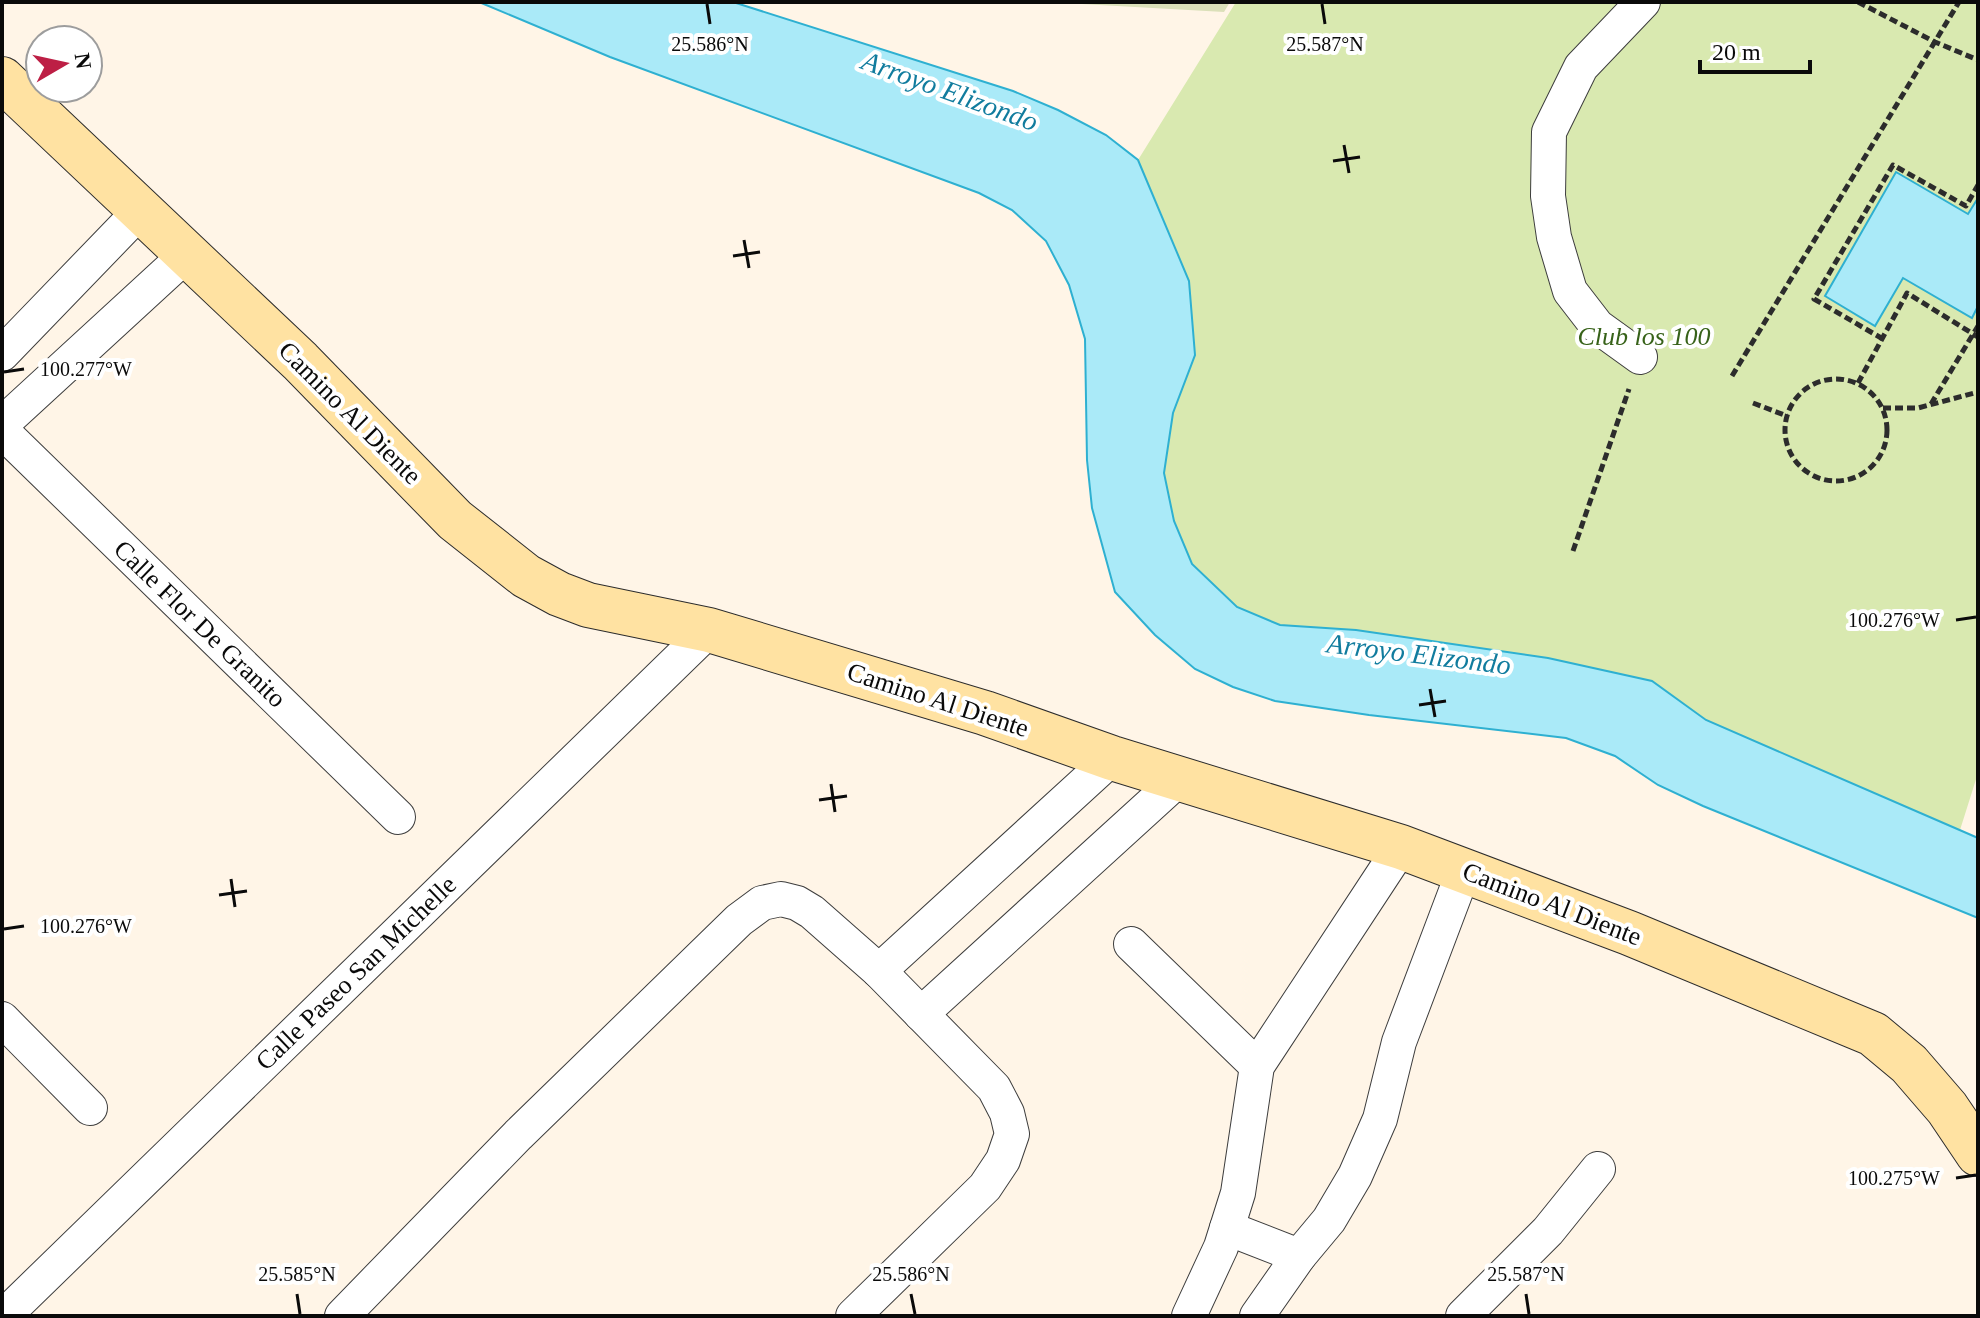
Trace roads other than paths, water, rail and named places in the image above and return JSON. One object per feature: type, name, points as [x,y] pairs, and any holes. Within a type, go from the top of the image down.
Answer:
[{"type":"street","points":[[1640,357],[1597,326],[1570,291],[1554,237],[1548,196],[1549,132],[1581,67],[1643,2]]},
{"type":"street","name":"Camino Al Diente","points":[[2,79],[300,361],[455,520],[501,557],[559,594],[588,605],[709,630],[985,713],[1112,758],[1401,847],[1643,939],[1873,1034],[1909,1064],[1947,1108],[1978,1154]]},
{"type":"street","points":[[2,354],[141,210]]},
{"type":"street","points":[[2,424],[186,255]]},
{"type":"street","name":"Calle Flor De Granito","points":[[2,431],[398,817]]},
{"type":"street","name":"Calle Paseo San Michelle","points":[[4,1316],[709,630]]},
{"type":"street","points":[[879,971],[1112,758]]},
{"type":"street","points":[[921,1014],[1179,779]]},
{"type":"street","points":[[1189,1316],[1221,1247],[1238,1193],[1257,1066],[1401,847]]},
{"type":"street","points":[[1257,1316],[1329,1220],[1355,1176],[1380,1119],[1399,1042],[1464,870]]},
{"type":"street","points":[[342,1316],[518,1135],[739,920],[762,903],[781,899],[797,903],[812,912],[879,971],[994,1088],[1007,1113],[1012,1134],[1003,1160],[985,1187],[853,1316]]},
{"type":"street","points":[[1131,944],[1257,1066]]},
{"type":"street","points":[[2,1019],[90,1108]]},
{"type":"street","points":[[1463,1316],[1548,1231],[1598,1169]]},
{"type":"street","points":[[1227,1228],[1299,1256]]},
{"type":"water","name":"Arroyo Elizondo","points":[[479,2],[733,2],[1013,91],[1106,135],[1138,160],[1189,281],[1195,355],[1173,413],[1164,473],[1174,521],[1192,564],[1237,607],[1280,625],[1356,630],[1548,658],[1652,681],[1706,720],[1978,838],[1978,918],[1703,806],[1658,785],[1615,756],[1566,738],[1275,701],[1233,687],[1195,669],[1155,635],[1115,592],[1092,508],[1087,460],[1085,339],[1069,285],[1046,241],[1012,210],[979,193],[610,57]]},
{"type":"water","points":[[1896,172],[1968,214],[1978,198],[1978,306],[1972,318],[1903,278],[1875,326],[1825,296]]},
{"type":"park label","name":"Club los 100","points":[[1644,336]]}]
